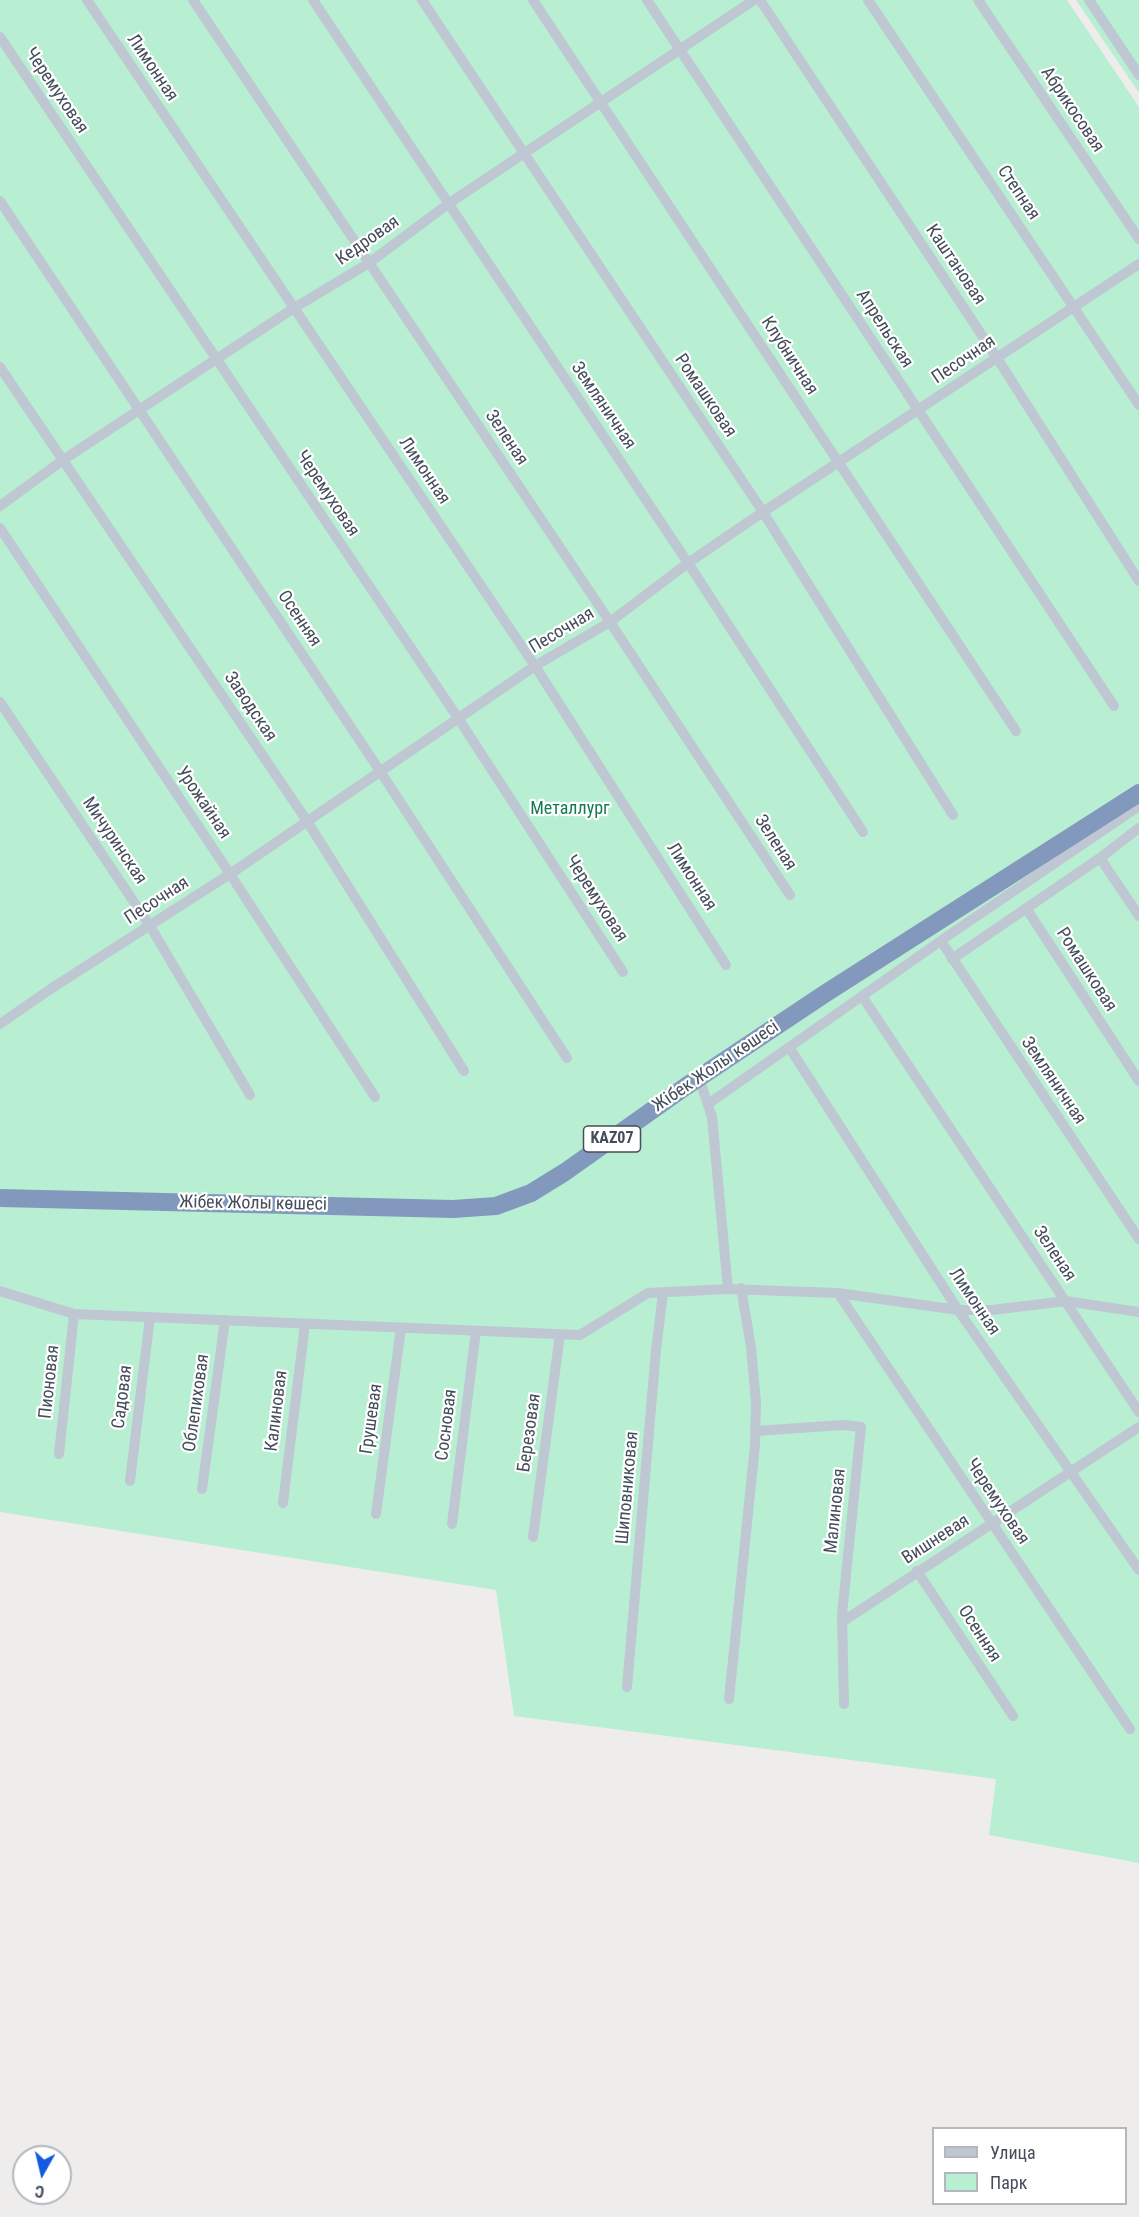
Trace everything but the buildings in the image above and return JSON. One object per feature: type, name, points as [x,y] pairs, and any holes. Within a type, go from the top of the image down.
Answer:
[{"type":"highway","name":"Жібек Жолы көшесі","points":[[0,1198],[453,1209],[496,1206],[531,1193],[826,993],[1139,793]]},
{"type":"street","name":"Лимонная","points":[[87,0],[535,666],[726,965]]},
{"type":"street","name":"Зеленая","points":[[193,0],[790,895]]},
{"type":"street","name":"Земляничная","points":[[313,0],[688,563],[862,832]]},
{"type":"street","name":"Ромашковая","points":[[422,0],[763,512],[953,815]]},
{"type":"street","name":"Клубничная","points":[[533,0],[1016,731]]},
{"type":"street","name":"Апрельская","points":[[647,0],[1114,706]]},
{"type":"street","name":"Кедровая","points":[[0,506],[63,460],[294,308],[369,263],[448,204],[754,0]]},
{"type":"street","name":"Каштановая","points":[[760,0],[997,358],[1139,581]]},
{"type":"street","name":"Степная","points":[[868,0],[1139,405]]},
{"type":"street","name":"Абрикосовая","points":[[978,0],[1139,239]]},
{"type":"street","points":[[1089,0],[1139,75]]},
{"type":"street","name":"Черемуховая","points":[[0,37],[458,718],[623,972]]},
{"type":"street","name":"Осенняя","points":[[0,201],[380,771],[567,1058]]},
{"type":"street","name":"Песочная","points":[[0,1024],[230,874],[535,666],[610,622],[688,563],[763,512],[1139,264]]},
{"type":"street","name":"Заводская","points":[[0,367],[307,821],[464,1071]]},
{"type":"street","name":"Урожайная","points":[[0,528],[375,1097]]},
{"type":"street","name":"Мичуринская","points":[[0,702],[150,926],[250,1095]]},
{"type":"street","points":[[708,1104],[1139,806]]},
{"type":"street","points":[[952,959],[1100,858],[1139,828]]},
{"type":"street","points":[[1100,858],[1139,916]]},
{"type":"street","name":"Ромашковая","points":[[1026,908],[1139,1081]]},
{"type":"street","name":"Земляничная","points":[[941,941],[1139,1239]]},
{"type":"street","name":"Зеленая","points":[[862,996],[1139,1412]]},
{"type":"street","name":"Лимонная","points":[[789,1047],[958,1310],[1139,1570]]},
{"type":"street","points":[[699,1078],[712,1118],[728,1288]]},
{"type":"street","points":[[0,1291],[74,1314],[580,1335],[648,1293],[728,1288],[838,1293],[958,1310],[992,1310],[1066,1301],[1139,1312]]},
{"type":"street","points":[[729,1699],[756,1431],[751,1347],[741,1288]]},
{"type":"street","name":"Шиповниковая","points":[[627,1687],[663,1293]]},
{"type":"street","name":"Черемуховая","points":[[838,1293],[1130,1729]]},
{"type":"street","name":"Пионовая","points":[[59,1454],[74,1314]]},
{"type":"street","name":"Садовая","points":[[130,1481],[150,1317]]},
{"type":"street","name":"Облепиховая","points":[[202,1489],[225,1320]]},
{"type":"street","name":"Калиновая","points":[[283,1503],[305,1324]]},
{"type":"street","name":"Грушевая","points":[[376,1514],[401,1328]]},
{"type":"street","name":"Сосновая","points":[[452,1524],[476,1331]]},
{"type":"street","name":"Березовая","points":[[533,1537],[561,1334]]},
{"type":"street","name":"Малиновая","points":[[756,1431],[843,1425],[861,1427],[842,1622],[844,1704]]},
{"type":"street","name":"Вишневая","points":[[842,1622],[1139,1427]]},
{"type":"street","name":"Осенняя","points":[[917,1571],[1013,1716]]},
{"type":"green space","name":"Металлург","points":[[0,0],[1067,0],[1139,107],[1139,1863],[989,1835],[996,1779],[514,1716],[496,1590],[0,1512]]},
{"type":"green space","points":[[1076,0],[1139,0],[1139,93]]}]
